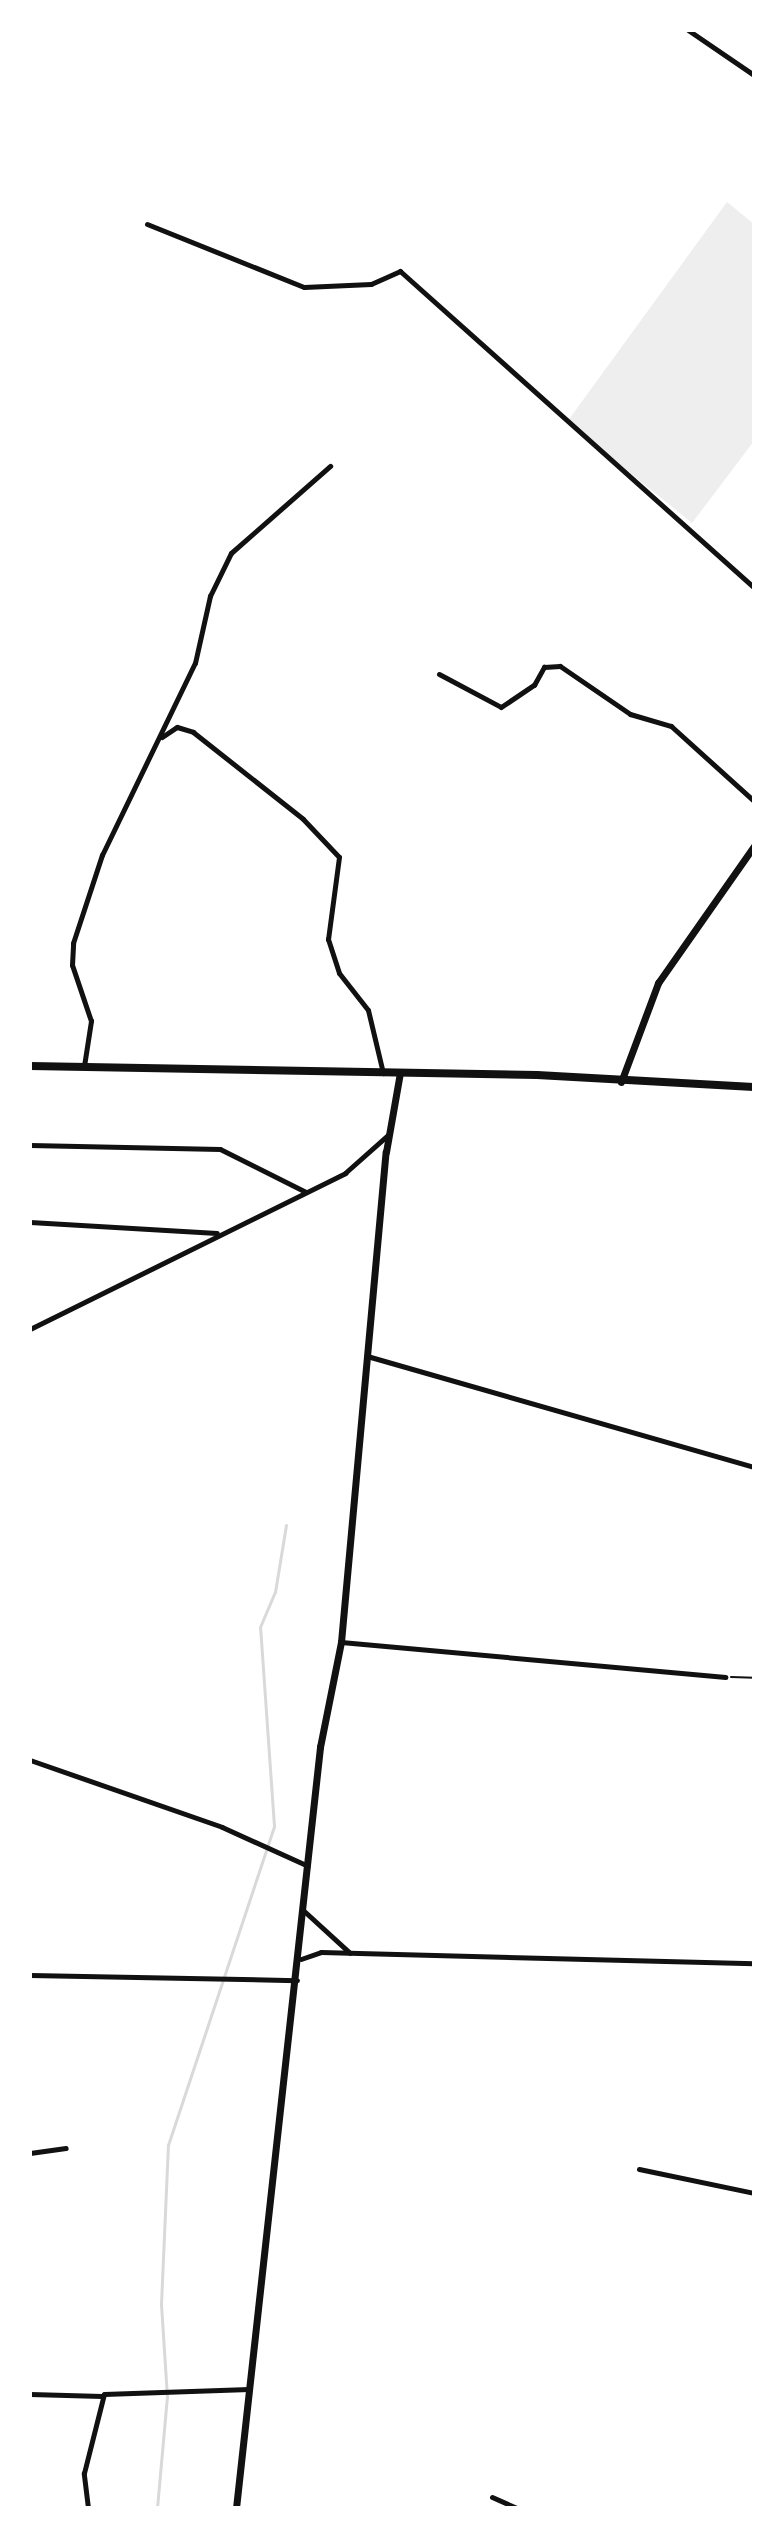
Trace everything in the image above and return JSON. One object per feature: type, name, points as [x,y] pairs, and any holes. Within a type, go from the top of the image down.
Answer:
[{"type":"main road","points":[[30,1066],[400,1073],[754,1087]]},
{"type":"street","points":[[688,30],[754,75]]},
{"type":"street","points":[[147,224],[304,287],[371,284],[400,271],[754,587]]},
{"type":"street","points":[[84,1066],[91,1021],[72,965],[73,943],[102,855],[161,738],[231,553],[330,466]]},
{"type":"street","points":[[439,674],[501,707],[534,685],[544,667],[560,666],[630,714],[671,726],[754,801]]},
{"type":"street","points":[[161,738],[177,727],[193,732],[294,812],[339,857],[328,939],[339,973],[368,1010],[383,1073]]},
{"type":"street","points":[[621,1082],[658,983],[754,846]]},
{"type":"street","points":[[236,2508],[301,1959],[328,1692],[341,1642],[389,1134],[400,1073]]},
{"type":"street","points":[[30,1329],[218,1233],[345,1173],[389,1134]]},
{"type":"street","points":[[30,1145],[220,1149],[308,1193]]},
{"type":"street","points":[[30,1222],[218,1233]]},
{"type":"street","points":[[367,1356],[754,1467]]},
{"type":"street","points":[[341,1642],[725,1677]]},
{"type":"street","points":[[30,1760],[222,1827],[310,1866]]},
{"type":"street","points":[[304,1911],[353,1954]]},
{"type":"street","points":[[301,1959],[353,1954],[754,1963]]},
{"type":"street","points":[[30,1975],[298,1980]]},
{"type":"street","points":[[30,2153],[66,2148]]},
{"type":"street","points":[[639,2169],[754,2193]]},
{"type":"street","points":[[30,2394],[102,2396],[249,2389]]},
{"type":"street","points":[[88,2508],[84,2473],[102,2396]]},
{"type":"street","points":[[492,2497],[517,2508]]},
{"type":"path","points":[[725,1677],[754,1678]]},
{"type":"shaded area","points":[[727,202],[754,224],[754,441],[692,523],[567,422]]},
{"type":"waterway","points":[[157,2508],[167,2397],[161,2304],[168,2145],[274,1826],[260,1627],[275,1592],[286,1525]]}]
